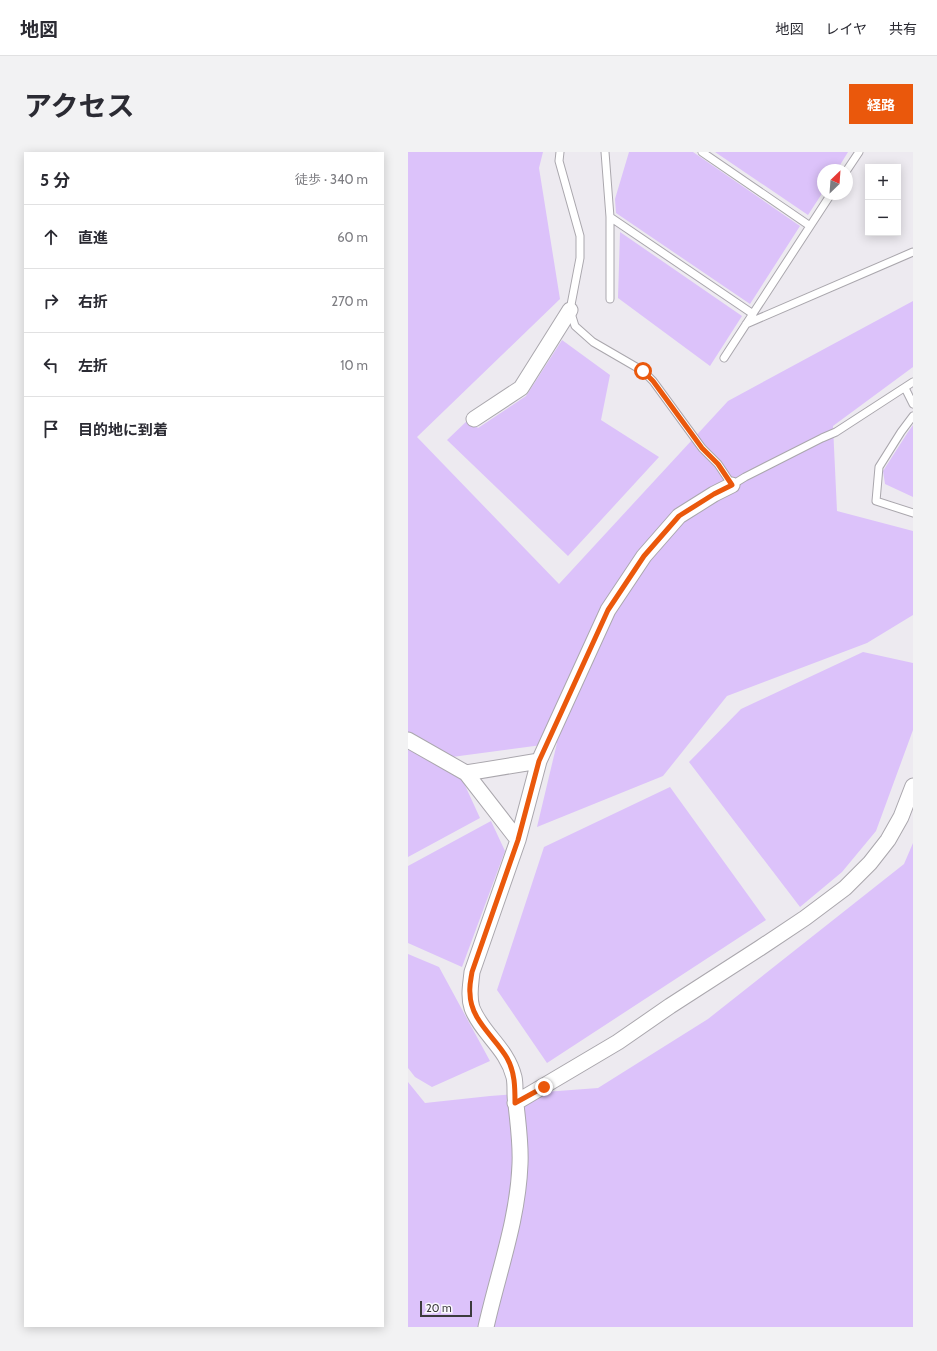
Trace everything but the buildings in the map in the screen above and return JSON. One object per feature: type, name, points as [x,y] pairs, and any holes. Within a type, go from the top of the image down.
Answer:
[{"type":"street","points":[[474,419],[521,388],[570,310]]},
{"type":"street","points":[[486,1327],[515,1210],[520,1165],[519,1124],[515,1103],[514,1078],[508,1059],[480,1023],[472,1007],[470,993],[472,972],[518,840],[539,761],[608,610],[644,556],[679,516],[714,494],[732,485]]},
{"type":"street","points":[[408,740],[466,773],[518,840]]},
{"type":"street","points":[[466,773],[539,761]]},
{"type":"street","points":[[515,1103],[618,1042],[670,1006],[780,935],[845,888],[870,863],[888,840],[901,817],[913,786]]},
{"type":"lane","points":[[560,152],[559,161],[580,236],[580,258],[570,310],[575,326],[593,342],[643,371],[653,381],[702,448],[718,464],[732,485],[745,477],[836,432],[913,382]]},
{"type":"lane","points":[[605,152],[610,217],[610,299]]},
{"type":"lane","points":[[702,152],[810,226]]},
{"type":"lane","points":[[851,164],[858,152]]},
{"type":"lane","points":[[724,358],[827,200]]},
{"type":"lane","points":[[610,217],[752,314]]},
{"type":"lane","points":[[746,324],[913,252]]},
{"type":"lane","points":[[905,388],[913,404]]},
{"type":"lane","points":[[913,416],[879,466],[876,501],[913,513]]},
{"type":"shaded area","points":[[408,152],[543,152],[539,168],[560,299],[417,437],[559,584],[728,401],[913,301],[913,367],[833,426],[837,511],[913,531],[913,615],[867,643],[727,696],[663,776],[537,827],[557,743],[452,757],[480,818],[408,857]]},
{"type":"shaded area","points":[[629,152],[693,152],[800,226],[750,304],[616,213],[615,199]]},
{"type":"shaded area","points":[[715,152],[848,152],[841,164],[817,164],[818,200],[808,215]]},
{"type":"shaded area","points":[[620,232],[742,316],[710,366],[618,298]]},
{"type":"shaded area","points":[[562,340],[610,375],[601,420],[659,457],[568,556],[447,440],[469,419],[478,428],[526,396]]},
{"type":"shaded area","points":[[913,425],[913,497],[885,484],[883,471]]},
{"type":"shaded area","points":[[863,652],[913,663],[913,730],[876,831],[842,872],[800,907],[689,762],[741,709]]},
{"type":"shaded area","points":[[670,787],[766,920],[547,1063],[497,990],[544,847]]},
{"type":"shaded area","points":[[491,821],[505,851],[462,967],[408,943],[408,866]]},
{"type":"shaded area","points":[[913,843],[913,1327],[408,1327],[408,1082],[425,1103],[490,1096],[598,1088],[708,1019],[904,864]]},
{"type":"shaded area","points":[[408,954],[439,967],[490,1061],[432,1087],[415,1077],[408,1068]]},
{"type":"route","points":[[544,1087],[515,1103],[514,1078],[508,1059],[480,1023],[472,1007],[470,993],[472,972],[518,840],[539,761],[608,610],[644,556],[679,516],[714,494],[732,485],[718,464],[702,448],[653,381],[643,371]]}]
